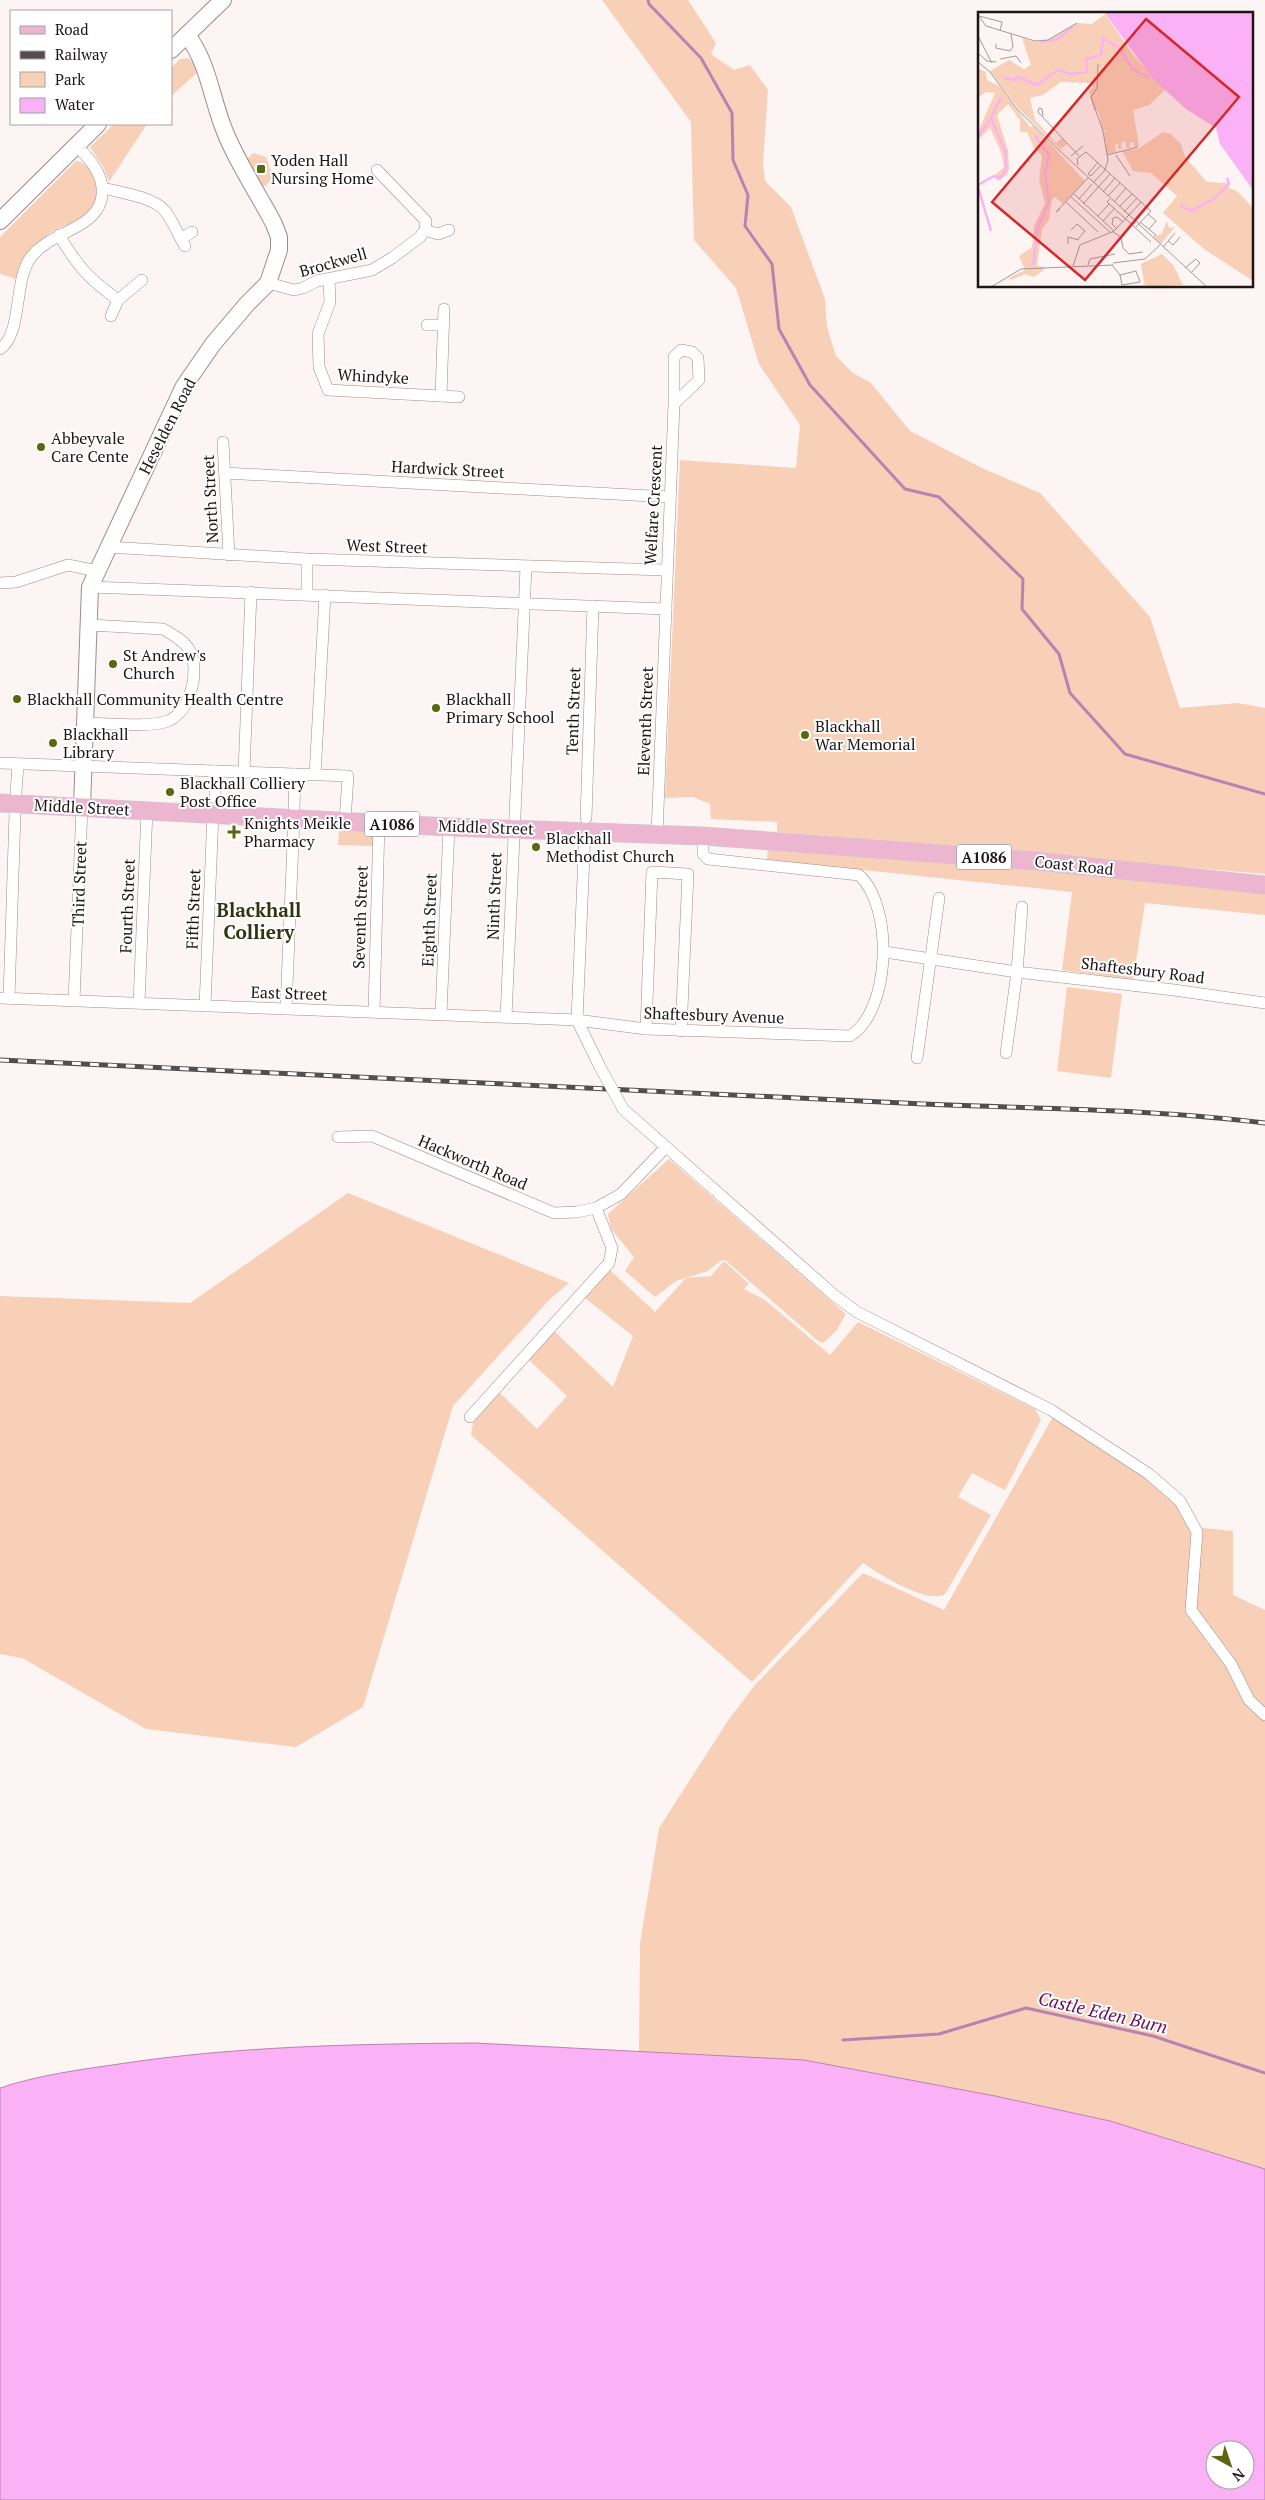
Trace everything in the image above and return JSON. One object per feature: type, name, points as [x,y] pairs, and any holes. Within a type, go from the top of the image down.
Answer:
[{"type":"main road","name":"Middle Street","points":[[7,808],[82,807],[147,810],[214,806],[294,813],[345,821],[513,828],[585,824],[657,835],[703,836]]},
{"type":"main road","name":"Coast Road","points":[[703,836],[1035,861],[1265,885]]},
{"type":"street","points":[[172,49],[223,0]]},
{"type":"street","name":"Heselden Road","points":[[83,766],[90,587],[184,386],[213,344],[247,304],[268,283],[280,250],[278,237],[222,126],[202,62],[196,47],[187,35]]},
{"type":"street","points":[[0,221],[97,125]]},
{"type":"street","points":[[1,348],[10,336],[23,272],[36,251],[59,235],[84,224],[94,214],[100,202],[102,188],[93,163],[76,145]]},
{"type":"street","points":[[377,170],[426,221],[425,230],[438,234],[449,230]]},
{"type":"street","points":[[102,188],[155,204],[165,210],[183,242],[192,232]]},
{"type":"street","name":"Brockwell","points":[[268,283],[294,290],[329,279],[372,270],[392,258],[425,230]]},
{"type":"street","points":[[59,235],[79,268],[92,281],[118,300]]},
{"type":"street","name":"Whindyke","points":[[329,279],[330,302],[318,334],[319,367],[328,390],[459,397]]},
{"type":"street","points":[[111,316],[118,300],[142,280]]},
{"type":"street","points":[[441,396],[444,309]]},
{"type":"street","points":[[427,325],[443,325]]},
{"type":"street","name":"Welfare Crescent","points":[[666,609],[666,570],[674,404]]},
{"type":"street","name":"North Street","points":[[223,442],[229,555]]},
{"type":"street","name":"Hardwick Street","points":[[225,473],[670,497]]},
{"type":"street","name":"West Street","points":[[108,547],[307,559],[666,570]]},
{"type":"street","points":[[307,559],[307,594]]},
{"type":"street","points":[[0,583],[16,582],[68,565],[97,572]]},
{"type":"street","name":"Ninth Street","points":[[506,1017],[526,567]]},
{"type":"street","points":[[90,587],[666,609]]},
{"type":"street","points":[[244,772],[251,592]]},
{"type":"street","points":[[315,774],[325,595]]},
{"type":"street","name":"Tenth Street","points":[[577,1020],[593,606]]},
{"type":"street","name":"Eleventh Street","points":[[657,835],[666,609]]},
{"type":"street","points":[[84,723],[140,724],[168,721],[185,707],[194,680],[190,650],[174,635],[163,629],[89,625]]},
{"type":"street","points":[[0,763],[348,776],[345,821]]},
{"type":"street","points":[[16,793],[18,764]]},
{"type":"street","name":"Third Street","points":[[74,1001],[83,766]]},
{"type":"street","name":"Fifth Street","points":[[205,1006],[215,771]]},
{"type":"street","points":[[286,1009],[296,774]]},
{"type":"street","points":[[4,998],[7,808]]},
{"type":"street","name":"Fourth Street","points":[[139,1003],[147,810]]},
{"type":"street","name":"Seventh Street","points":[[374,1012],[379,823]]},
{"type":"street","name":"Eighth Street","points":[[442,1014],[449,826]]},
{"type":"street","points":[[703,836],[703,854],[708,859],[859,875],[869,884],[879,913],[885,952]]},
{"type":"street","points":[[646,1029],[652,872],[688,874],[682,1031]]},
{"type":"street","points":[[917,1058],[939,898]]},
{"type":"street","points":[[1006,1053],[1017,972],[1022,907]]},
{"type":"street","name":"Shaftesbury Avenue","points":[[577,1020],[646,1029],[850,1036],[860,1030],[871,1009],[881,977],[885,952]]},
{"type":"street","name":"Shaftesbury Road","points":[[885,952],[1017,972],[1174,990],[1265,1003]]},
{"type":"street","name":"East Street","points":[[4,998],[577,1020]]},
{"type":"street","points":[[577,1020],[622,1109],[834,1295],[857,1312],[1051,1410],[1149,1474],[1180,1501],[1197,1532],[1191,1610],[1230,1664],[1249,1700],[1265,1715]]},
{"type":"street","name":"Hackworth Road","points":[[338,1137],[372,1136],[554,1213],[577,1212],[596,1208],[621,1194],[666,1147]]},
{"type":"street","points":[[470,1417],[609,1263],[612,1248],[596,1208]]},
{"type":"green space","points":[[602,0],[688,0],[716,43],[711,54],[734,70],[750,65],[768,90],[763,163],[765,181],[791,207],[825,299],[827,327],[836,356],[853,373],[871,383],[910,431],[982,468],[1040,493],[1150,617],[1180,708],[1238,703],[1265,708],[1265,874],[777,832],[777,822],[711,819],[710,804],[693,797],[665,798],[680,460],[796,468],[800,425],[759,364],[736,288],[694,240],[691,122]]},
{"type":"green space","points":[[188,58],[196,64],[198,72],[172,95],[172,67],[180,59]]},
{"type":"green space","points":[[113,125],[146,125],[109,182],[104,168],[90,147]]},
{"type":"green space","points":[[253,153],[266,157],[273,177],[266,186],[261,186],[247,164],[248,158]]},
{"type":"green space","points":[[76,161],[83,163],[93,174],[97,190],[94,205],[90,211],[77,221],[53,231],[41,241],[27,259],[16,279],[0,274],[0,237]]},
{"type":"green space","points":[[339,830],[374,832],[373,846],[338,845]]},
{"type":"green space","points":[[768,848],[943,859],[1265,894],[1265,915],[1145,903],[1133,980],[1062,970],[1072,892],[767,860]]},
{"type":"green space","points":[[1067,987],[1122,994],[1111,1078],[1057,1071]]},
{"type":"green space","points":[[669,1159],[846,1314],[836,1331],[823,1343],[818,1341],[725,1260],[720,1261],[708,1271],[676,1281],[655,1297],[625,1271],[634,1257],[611,1229],[608,1214]]},
{"type":"green space","points":[[348,1193],[569,1283],[550,1299],[453,1406],[363,1707],[296,1747],[146,1729],[22,1658],[0,1654],[0,1296],[190,1303]]},
{"type":"green space","points":[[724,1261],[749,1284],[744,1289],[765,1300],[830,1355],[858,1322],[1035,1409],[1041,1420],[1005,1490],[972,1473],[958,1497],[991,1515],[945,1594],[937,1596],[916,1592],[891,1581],[863,1563],[752,1682],[471,1435],[474,1417],[498,1391],[537,1429],[567,1396],[528,1359],[554,1331],[613,1387],[633,1336],[585,1298],[610,1270],[655,1312],[686,1278],[711,1276]]},
{"type":"green space","points":[[1055,1413],[1180,1501],[1194,1527],[1233,1531],[1233,1595],[1265,1610],[1265,2169],[1110,2121],[995,2096],[804,2060],[639,2053],[640,1943],[659,1828],[729,1719],[755,1685],[863,1573],[944,1610]]},
{"type":"water","points":[[475,2043],[804,2060],[995,2096],[1110,2121],[1265,2169],[1265,2500],[0,2500],[0,2088],[44,2076],[163,2058],[208,2053],[341,2045]]},
{"type":"waterway","points":[[648,0],[649,4],[701,58],[732,113],[733,160],[748,195],[745,226],[772,264],[779,329],[810,385],[905,489],[939,497],[1023,579],[1022,609],[1059,654],[1070,693],[1125,754],[1265,794]]},
{"type":"waterway","name":"Castle Eden Burn","points":[[843,2040],[939,2034],[1026,2008],[1153,2036],[1265,2073]]},
{"type":"railway","points":[[0,1060],[1175,1114],[1265,1123]]},
{"type":"place","name":"Yoden Hall Nursing Home","points":[[261,169]]},
{"type":"place","name":"Abbeyvale Care Cente","points":[[41,447]]},
{"type":"place","name":"St Andrew's Church","points":[[113,664]]},
{"type":"place","name":"Blackhall Community Health Centre","points":[[17,699]]},
{"type":"place","name":"Blackhall Primary School","points":[[436,708]]},
{"type":"place","name":"Blackhall War Memorial","points":[[805,735]]},
{"type":"place","name":"Blackhall Library","points":[[53,743]]},
{"type":"place","name":"Blackhall Colliery Post Office","points":[[170,792]]},
{"type":"place","name":"Knights Meikle Pharmacy","points":[[234,832]]},
{"type":"place","name":"Blackhall Methodist Church","points":[[536,847]]},
{"type":"district","name":"Blackhall Colliery","points":[[259,920]]}]
